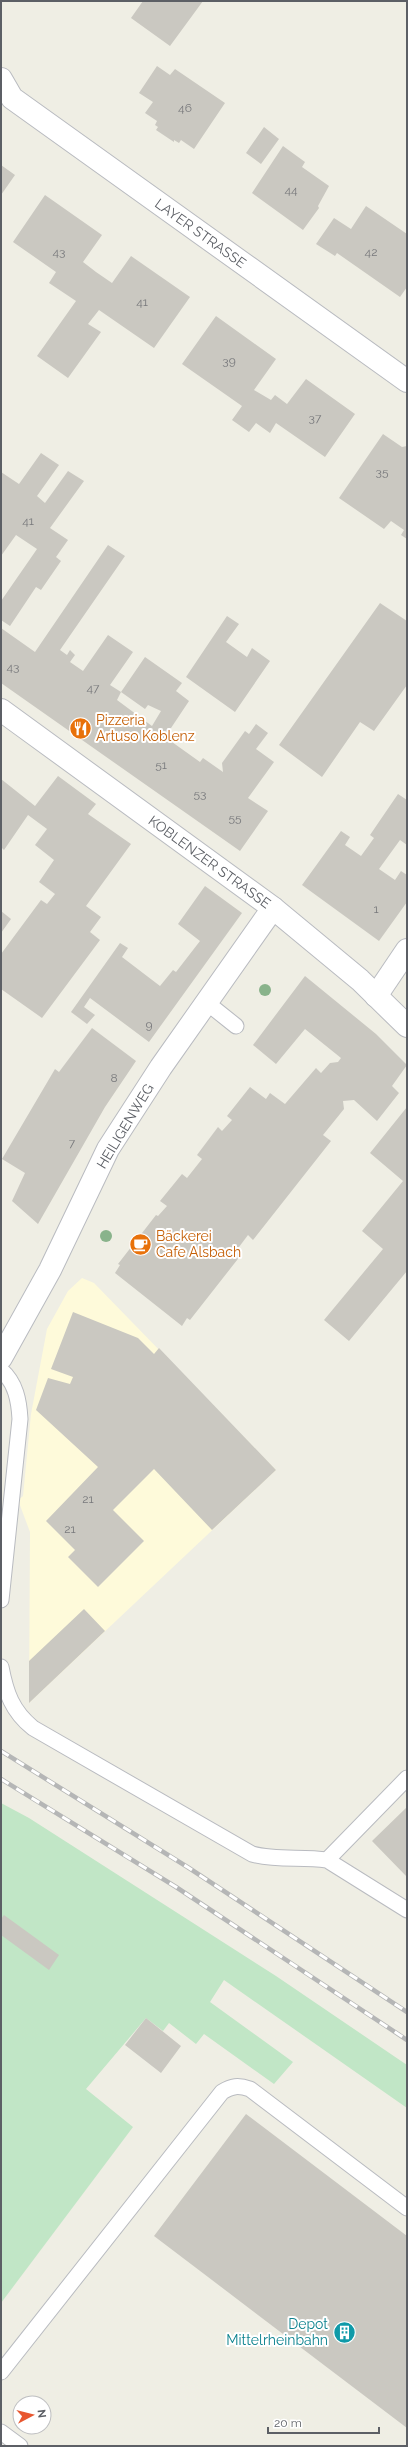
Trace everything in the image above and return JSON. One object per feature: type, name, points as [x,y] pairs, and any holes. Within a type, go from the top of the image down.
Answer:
[{"type":"street","name":"LAYER STRASSE","points":[[1,79],[12,98],[407,381]]},
{"type":"street","name":"KOBLENZER STRASSE","points":[[1,710],[273,908],[336,959],[407,1026]]},
{"type":"street","name":"HEILIGENWEG","points":[[1,1358],[50,1270],[108,1149],[206,1002],[273,908]]},
{"type":"street","points":[[376,996],[407,950]]},
{"type":"lane","points":[[206,1002],[236,1026]]},
{"type":"lane","points":[[1,1370],[6,1374],[17,1395],[20,1419],[1,1600]]},
{"type":"lane","points":[[1,1667],[5,1689],[12,1707],[21,1718],[33,1728],[252,1854],[266,1858],[312,1857],[327,1860],[407,1910]]},
{"type":"lane","points":[[327,1860],[407,1778]]},
{"type":"lane","points":[[1,2372],[222,2092],[231,2087],[240,2086],[250,2089],[407,2208]]},
{"type":"lane","points":[[1,2432],[20,2446]]},
{"type":"shaded area","points":[[82,1278],[94,1283],[276,1470],[29,1703],[30,1532],[18,1500],[23,1496],[31,1414],[47,1329],[68,1291]]},
{"type":"green space","points":[[1,1803],[29,1818],[276,1976],[407,2065],[407,2108],[224,1980],[210,2002],[293,2062],[274,2084],[204,2034],[196,2044],[169,2023],[163,2031],[146,2018],[86,2089],[133,2127],[1,2303]]},
{"type":"building","points":[[143,1],[203,1],[170,46],[131,18]]},
{"type":"building","points":[[157,66],[170,75],[175,69],[225,103],[194,149],[181,140],[179,143],[174,140],[174,142],[156,130],[158,127],[155,125],[157,121],[145,113],[153,102],[139,93]]},
{"type":"building","points":[[264,127],[279,139],[261,164],[246,153]]},
{"type":"building","points":[[283,146],[305,162],[302,167],[329,186],[318,206],[319,208],[303,230],[252,193]]},
{"type":"building","points":[[1,165],[15,175],[1,195]]},
{"type":"building","points":[[45,195],[102,235],[83,262],[96,272],[112,283],[131,256],[190,297],[154,348],[99,310],[88,324],[101,332],[68,378],[37,356],[76,301],[49,283],[56,272],[13,242]]},
{"type":"building","points":[[366,206],[407,234],[407,287],[400,297],[337,253],[335,256],[316,244],[334,218],[351,229]]},
{"type":"building","points":[[216,316],[276,359],[254,390],[271,400],[275,395],[287,404],[306,379],[355,414],[325,457],[276,423],[270,433],[256,423],[249,432],[232,420],[242,406],[182,364]]},
{"type":"building","points":[[383,434],[402,447],[407,446],[407,539],[401,535],[404,530],[391,521],[384,529],[339,498]]},
{"type":"building","points":[[41,453],[59,465],[37,496],[45,503],[68,471],[84,481],[50,528],[68,540],[56,557],[61,561],[41,590],[36,587],[10,626],[1,620],[1,601],[37,549],[16,535],[1,556],[1,472],[19,484]]},
{"type":"building","points":[[108,545],[125,556],[60,650],[67,655],[70,650],[75,655],[70,662],[83,671],[108,635],[133,652],[110,685],[121,692],[145,657],[182,683],[176,691],[189,701],[165,737],[200,762],[203,758],[223,772],[222,763],[245,731],[249,734],[256,724],[268,733],[256,749],[274,762],[248,798],[268,811],[240,851],[1,683],[1,628],[35,652]],"holes":[[[121,692],[145,709],[148,705],[161,711],[152,726],[117,700]]]},
{"type":"building","points":[[380,603],[407,621],[407,685],[374,731],[360,722],[322,777],[279,745]]},
{"type":"building","points":[[227,616],[239,624],[226,642],[247,657],[252,648],[270,661],[235,712],[186,677]]},
{"type":"building","points":[[58,776],[96,804],[88,814],[131,844],[86,906],[101,917],[90,932],[100,940],[42,1018],[1,989],[1,954],[41,900],[47,904],[55,894],[39,882],[54,860],[35,845],[47,829],[28,815],[4,850],[1,847],[1,779],[35,806]]},
{"type":"building","points":[[398,794],[407,800],[407,845],[400,840],[379,869],[395,880],[401,871],[407,875],[407,902],[379,941],[302,885],[341,831],[350,837],[345,845],[361,856],[374,838],[370,835]]},
{"type":"building","points":[[205,886],[242,913],[149,1042],[90,998],[84,1007],[95,1015],[87,1024],[71,1012],[120,943],[128,948],[122,957],[160,986],[173,970],[176,972],[200,941],[178,924]]},
{"type":"building","points":[[1,911],[11,919],[1,933]]},
{"type":"building","points":[[305,976],[376,1034],[407,1065],[392,1086],[399,1093],[377,1121],[354,1100],[343,1101],[344,1109],[323,1135],[331,1141],[253,1240],[248,1235],[236,1251],[241,1255],[190,1320],[187,1318],[182,1326],[115,1273],[120,1265],[118,1264],[156,1215],[158,1216],[167,1206],[160,1201],[182,1174],[187,1178],[202,1159],[197,1155],[218,1127],[222,1131],[232,1120],[227,1116],[250,1087],[266,1099],[270,1093],[285,1104],[316,1068],[321,1073],[330,1063],[338,1062],[341,1058],[305,1029],[276,1064],[253,1045]]},
{"type":"building","points":[[92,1028],[136,1061],[105,1107],[38,1224],[12,1201],[25,1173],[2,1159],[55,1069],[59,1072]]},
{"type":"building","points":[[407,1107],[407,1271],[349,1341],[324,1320],[383,1249],[362,1231],[403,1181],[370,1153]]},
{"type":"building","points":[[73,1312],[138,1338],[154,1354],[159,1348],[276,1470],[212,1530],[154,1469],[113,1510],[144,1541],[98,1587],[68,1557],[75,1550],[46,1521],[98,1467],[36,1410],[48,1378],[70,1384],[73,1377],[51,1369]]},
{"type":"building","points":[[84,1609],[105,1631],[29,1703],[29,1661]]},
{"type":"building","points":[[407,1807],[407,1877],[372,1841]]},
{"type":"building","points":[[4,1915],[59,1955],[49,1970],[1,1935],[1,1919]]},
{"type":"building","points":[[146,2018],[181,2046],[161,2073],[125,2045]]},
{"type":"building","name":"Depot Mittelrheinbahn","points":[[246,2114],[407,2236],[407,2428],[154,2236]]},
{"type":"railway","points":[[1,1751],[189,1868],[407,2012]]},
{"type":"railway","points":[[1,1779],[176,1887],[407,2040]]},
{"type":"place","name":"Pizzeria Artuso Koblenz","points":[[80,728]]},
{"type":"place","name":"Bäckerei Cafe Alsbach","points":[[140,1244]]},
{"type":"place","name":"Depot Mittelrheinbahn","points":[[344,2332]]}]
